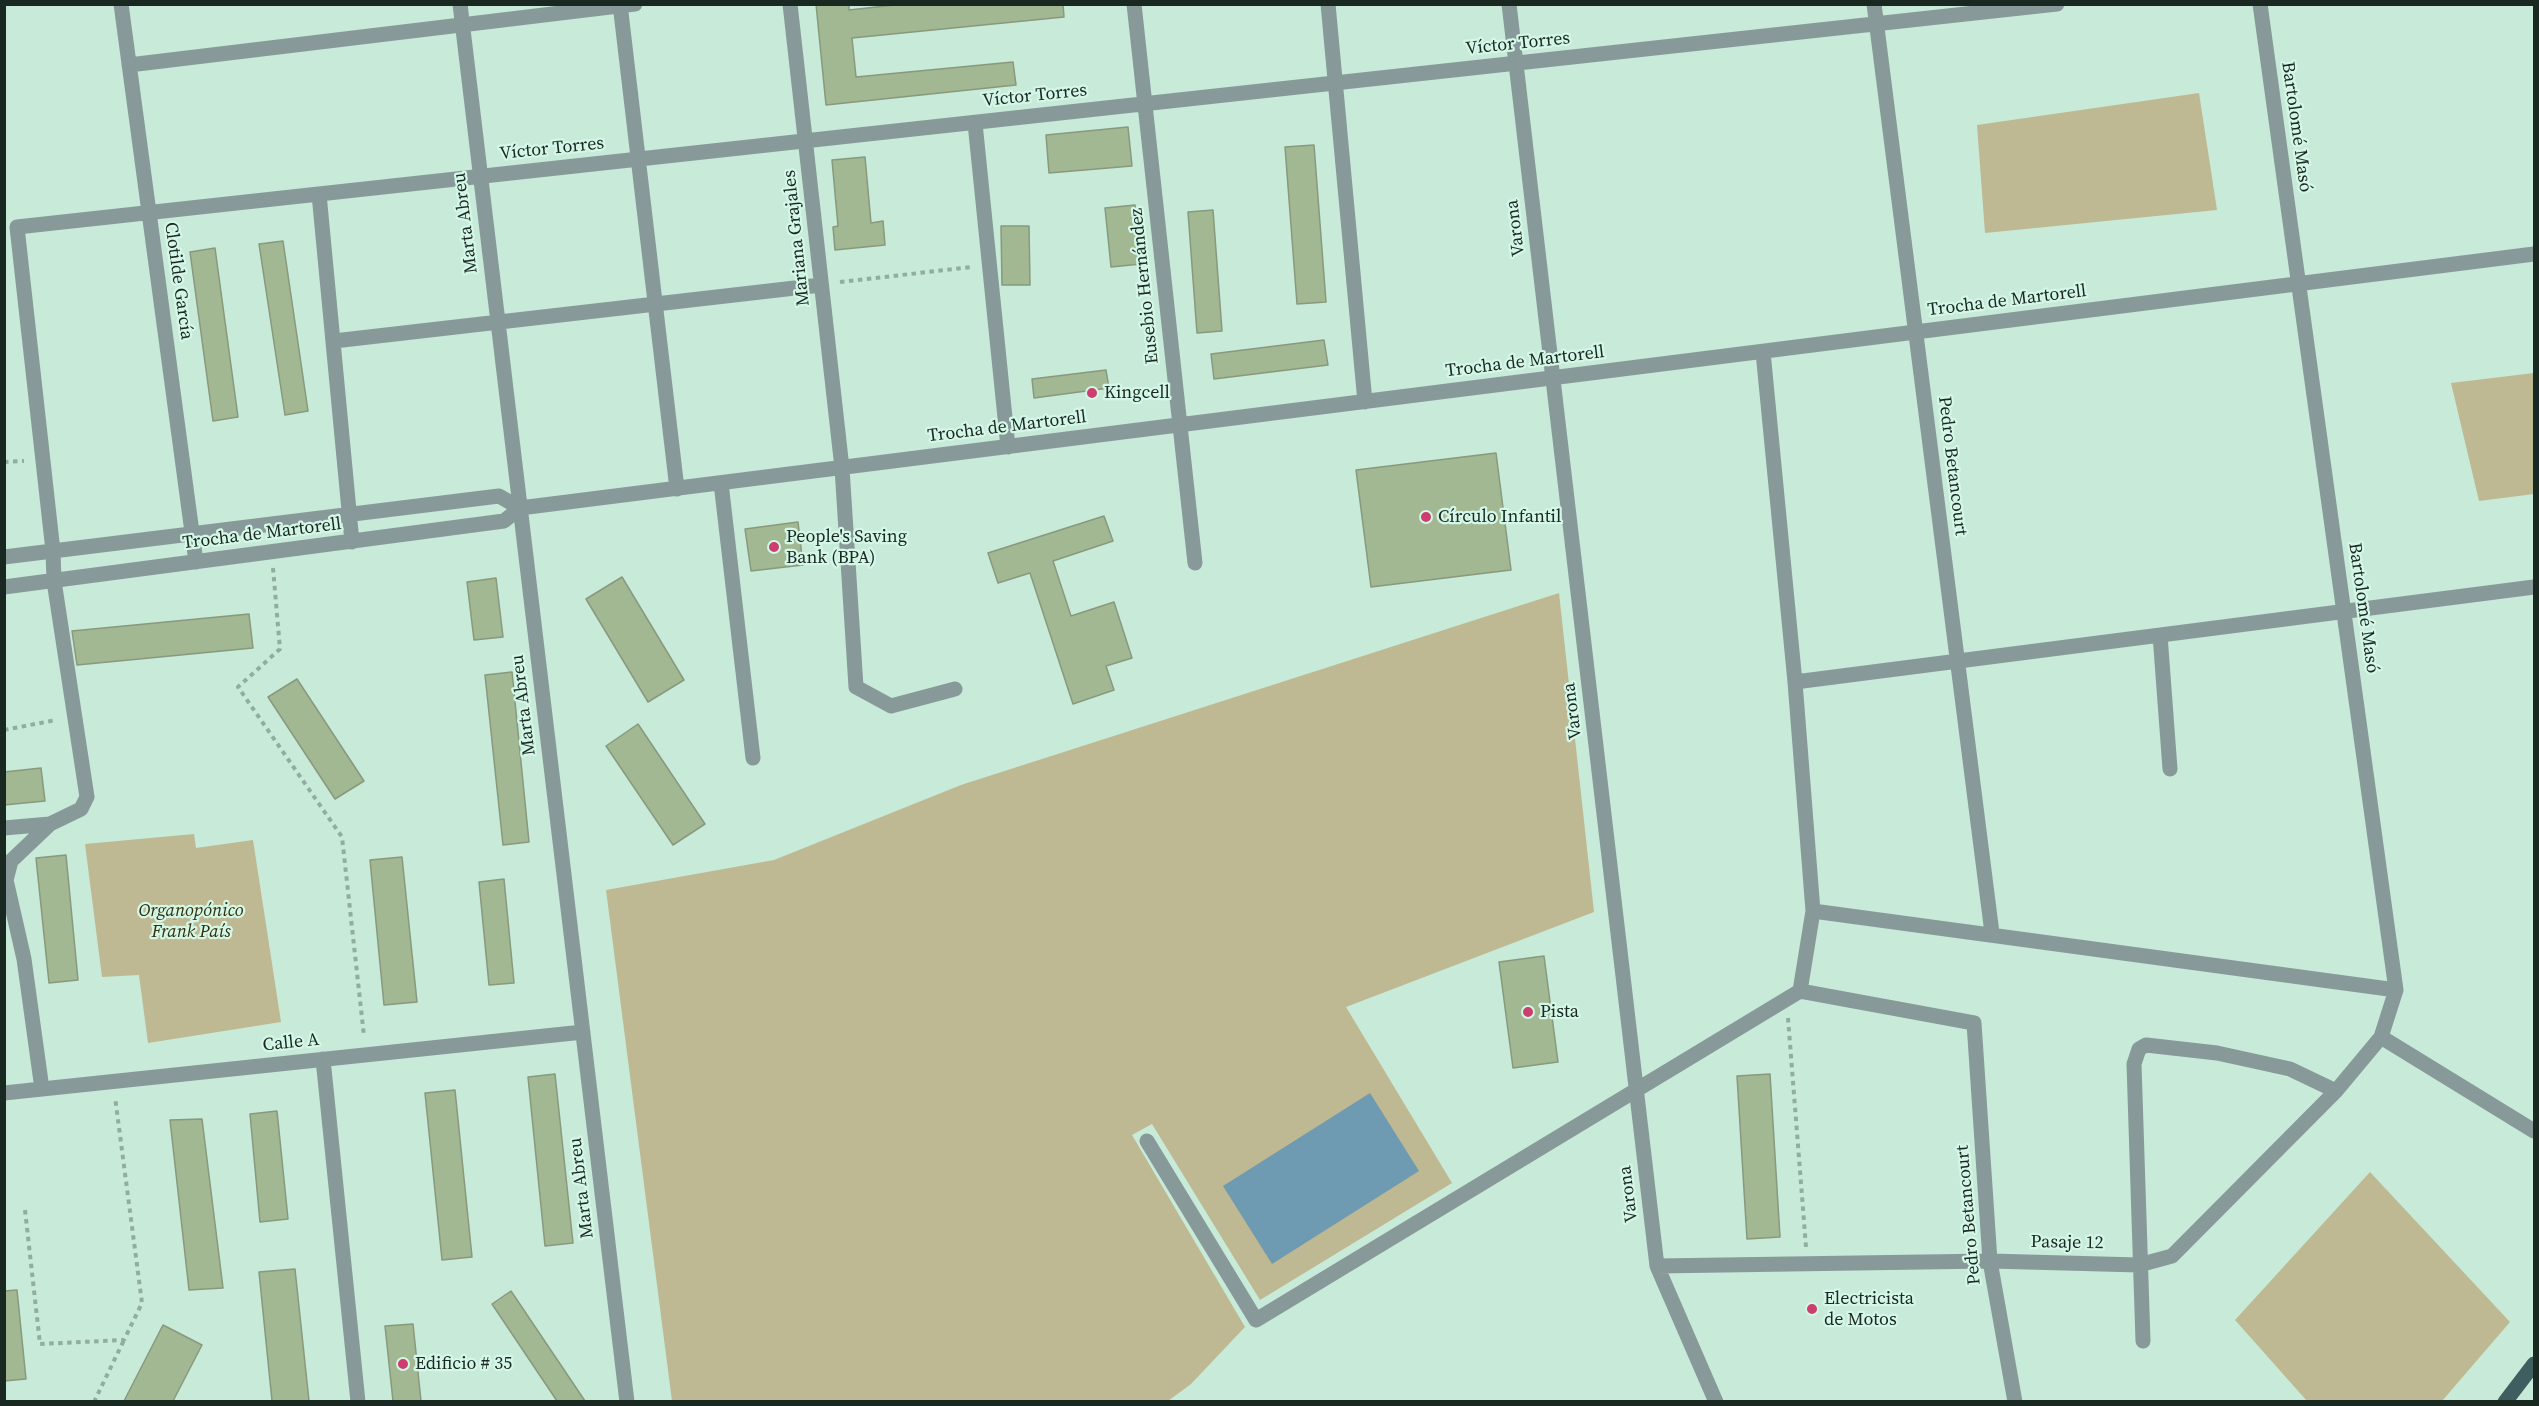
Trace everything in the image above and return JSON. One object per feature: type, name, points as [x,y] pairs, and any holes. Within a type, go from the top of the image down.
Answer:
[{"type":"main road","points":[[2505,1401],[2535,1364]]},
{"type":"street","name":"Clotilde García","points":[[121,4],[196,562]]},
{"type":"street","name":"Marta Abreu","points":[[460,4],[627,1401]]},
{"type":"street","name":"Mariana Grajales","points":[[790,4],[842,468],[856,687],[891,706],[955,688]]},
{"type":"street","name":"Eusebio Hernández","points":[[1134,4],[1195,563]]},
{"type":"street","points":[[1328,4],[1365,402]]},
{"type":"street","name":"Varona","points":[[1509,4],[1658,1266],[1716,1401]]},
{"type":"street","name":"Pedro Betancourt","points":[[1874,4],[1992,933]]},
{"type":"street","name":"Víctor Torres","points":[[53,551],[17,227],[2057,4]]},
{"type":"street","name":"Bartolomé Masó","points":[[2260,4],[2396,990],[2381,1037]]},
{"type":"street","points":[[129,65],[625,5],[637,159],[657,303],[677,489]]},
{"type":"street","points":[[975,123],[1008,447]]},
{"type":"street","points":[[319,194],[352,542]]},
{"type":"street","name":"Trocha de Martorell","points":[[4,587],[504,521],[520,508],[2535,254]]},
{"type":"street","points":[[334,341],[821,285]]},
{"type":"street","points":[[1147,1141],[1257,1320],[1636,1088],[1800,991],[1813,911],[1795,682],[1763,351]]},
{"type":"street","points":[[721,483],[753,758]]},
{"type":"street","name":"Trocha de Martorell","points":[[4,557],[499,496],[520,508]]},
{"type":"street","points":[[42,1089],[24,959],[6,880],[11,861],[50,824],[81,809],[87,797],[54,581],[53,551]]},
{"type":"street","points":[[1795,682],[2535,587]]},
{"type":"street","points":[[2160,635],[2170,769]]},
{"type":"street","points":[[4,828],[50,824]]},
{"type":"street","points":[[1813,911],[1992,933],[2396,990]]},
{"type":"street","name":"Pedro Betancourt","points":[[1800,991],[1974,1023],[1990,1261],[2015,1401]]},
{"type":"street","name":"Calle A","points":[[4,1093],[583,1032]]},
{"type":"street","points":[[2381,1037],[2535,1131]]},
{"type":"street","name":"Pasaje 12","points":[[1658,1266],[1807,1266],[1990,1261],[2139,1265],[2172,1256],[2336,1091],[2381,1037]]},
{"type":"street","points":[[2143,1341],[2134,1064],[2139,1049],[2146,1045],[2217,1053],[2290,1069],[2336,1091]]},
{"type":"street","points":[[323,1059],[358,1401]]},
{"type":"path","points":[[821,285],[990,265]]},
{"type":"path","points":[[272,553],[280,649],[238,687],[342,837],[366,1055]]},
{"type":"path","points":[[4,730],[75,717]]},
{"type":"path","points":[[1786,999],[1807,1266]]},
{"type":"path","points":[[94,1401],[142,1304],[113,1082]]},
{"type":"path","points":[[25,1210],[40,1344],[124,1340]]},
{"type":"green space","points":[[2199,93],[2217,210],[1985,233],[1977,125]]},
{"type":"green space","points":[[2534,373],[2534,494],[2479,501],[2451,383]]},
{"type":"green space","points":[[1559,593],[1594,912],[1346,1007],[1452,1183],[1260,1300],[1152,1124],[1132,1135],[1245,1327],[1191,1384],[1168,1401],[672,1401],[606,890],[774,860],[961,785]]},
{"type":"green space","name":"Organopónico Frank País","points":[[194,834],[196,848],[253,840],[281,1022],[148,1043],[139,975],[102,977],[85,844]]},
{"type":"green space","points":[[2370,1172],[2510,1322],[2442,1401],[2307,1401],[2235,1320]]},
{"type":"water","points":[[1370,1093],[1419,1171],[1272,1264],[1223,1186]]},
{"type":"building","points":[[816,4],[849,4],[849,10],[904,4],[1063,4],[1064,17],[852,38],[856,77],[1013,62],[1016,85],[826,105]]},
{"type":"building","points":[[1128,127],[1132,166],[1049,173],[1046,135]]},
{"type":"building","points":[[1314,145],[1326,302],[1297,304],[1285,147]]},
{"type":"building","points":[[865,157],[871,223],[883,221],[885,245],[835,250],[833,227],[838,226],[832,160]]},
{"type":"building","points":[[1135,205],[1141,264],[1111,267],[1105,208]]},
{"type":"building","points":[[1213,210],[1222,331],[1197,333],[1188,212]]},
{"type":"building","points":[[1001,226],[1029,226],[1030,285],[1002,285]]},
{"type":"building","points":[[283,241],[308,411],[285,415],[259,244]]},
{"type":"building","points":[[215,248],[238,417],[213,421],[190,252]]},
{"type":"building","points":[[1324,340],[1328,365],[1214,379],[1211,354]]},
{"type":"building","points":[[1106,370],[1109,388],[1034,398],[1032,379]]},
{"type":"building","points":[[1496,453],[1511,570],[1371,587],[1356,470]]},
{"type":"building","points":[[1104,516],[1113,541],[1053,561],[1071,616],[1114,602],[1132,658],[1106,666],[1114,690],[1073,704],[1030,573],[998,583],[988,553]]},
{"type":"building","name":"People's Saving Bank (BPA)","points":[[798,522],[803,565],[751,571],[745,529]]},
{"type":"building","points":[[622,577],[684,680],[648,702],[586,599]]},
{"type":"building","points":[[496,578],[503,637],[474,640],[467,582]]},
{"type":"building","points":[[249,614],[253,648],[77,665],[72,631]]},
{"type":"building","points":[[512,672],[529,842],[503,845],[485,675]]},
{"type":"building","points":[[297,679],[364,781],[335,799],[268,697]]},
{"type":"building","points":[[638,724],[705,824],[673,845],[606,746]]},
{"type":"building","points":[[41,768],[45,801],[4,805],[4,772]]},
{"type":"building","points":[[66,855],[78,980],[49,983],[36,858]]},
{"type":"building","points":[[402,857],[417,1002],[384,1005],[370,860]]},
{"type":"building","points":[[504,879],[514,983],[489,985],[479,882]]},
{"type":"building","name":"Pista","points":[[1544,956],[1558,1062],[1513,1068],[1499,962]]},
{"type":"building","points":[[555,1074],[573,1243],[545,1246],[528,1077]]},
{"type":"building","points":[[1770,1074],[1780,1237],[1747,1239],[1737,1076]]},
{"type":"building","points":[[455,1090],[472,1257],[442,1260],[425,1093]]},
{"type":"building","points":[[277,1111],[288,1219],[260,1222],[250,1114]]},
{"type":"building","points":[[202,1119],[223,1288],[189,1290],[170,1120]]},
{"type":"building","points":[[295,1269],[309,1401],[272,1401],[259,1272]]},
{"type":"building","points":[[17,1290],[26,1379],[4,1381],[4,1291]]},
{"type":"building","points":[[511,1291],[585,1401],[557,1401],[492,1304]]},
{"type":"building","name":"Edificio # 35","points":[[413,1324],[421,1401],[393,1401],[385,1326]]},
{"type":"building","points":[[163,1325],[202,1345],[173,1401],[124,1401]]},
{"type":"place","name":"Kingcell","points":[[1092,393]]},
{"type":"place","name":"Círculo Infantil","points":[[1426,517]]},
{"type":"place","name":"People's Saving Bank (BPA)","points":[[774,547]]},
{"type":"place","name":"Pista","points":[[1528,1012]]},
{"type":"place","name":"Electricista de Motos","points":[[1812,1309]]},
{"type":"place","name":"Edificio # 35","points":[[403,1364]]}]
